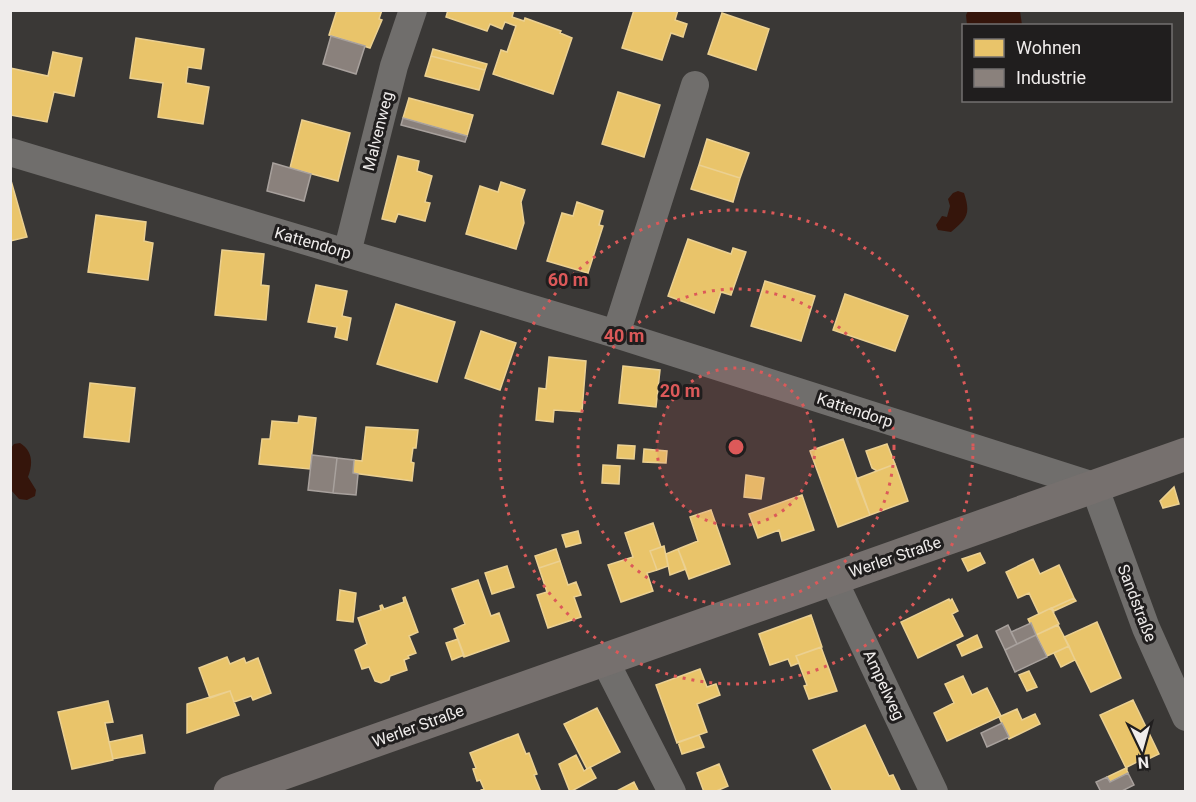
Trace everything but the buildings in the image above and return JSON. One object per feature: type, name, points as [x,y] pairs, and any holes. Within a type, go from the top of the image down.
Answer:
[{"type":"main road","name":"Werler Straße","points":[[230,792],[1185,454]]},
{"type":"street","name":"Malvenweg","points":[[347,253],[394,66],[413,10]]},
{"type":"street","points":[[616,334],[695,85]]},
{"type":"street","name":"Kattendorp","points":[[10,152],[616,334],[1094,486]]},
{"type":"street","name":"Sandstraße","points":[[1094,486],[1146,628],[1185,717]]},
{"type":"street","name":"Ampelweg","points":[[833,579],[934,792]]},
{"type":"street","points":[[604,659],[672,792]]},
{"type":"shaded area","points":[[968,11],[1020,11],[1022,24],[967,24]]},
{"type":"shaded area","points":[[958,191],[964,193],[967,206],[966,216],[951,232],[938,230],[936,225],[942,216],[947,217],[950,206],[948,199]]},
{"type":"shaded area","points":[[20,443],[30,454],[31,467],[28,477],[36,490],[35,496],[27,500],[19,499],[11,490],[11,448],[14,444]]}]
